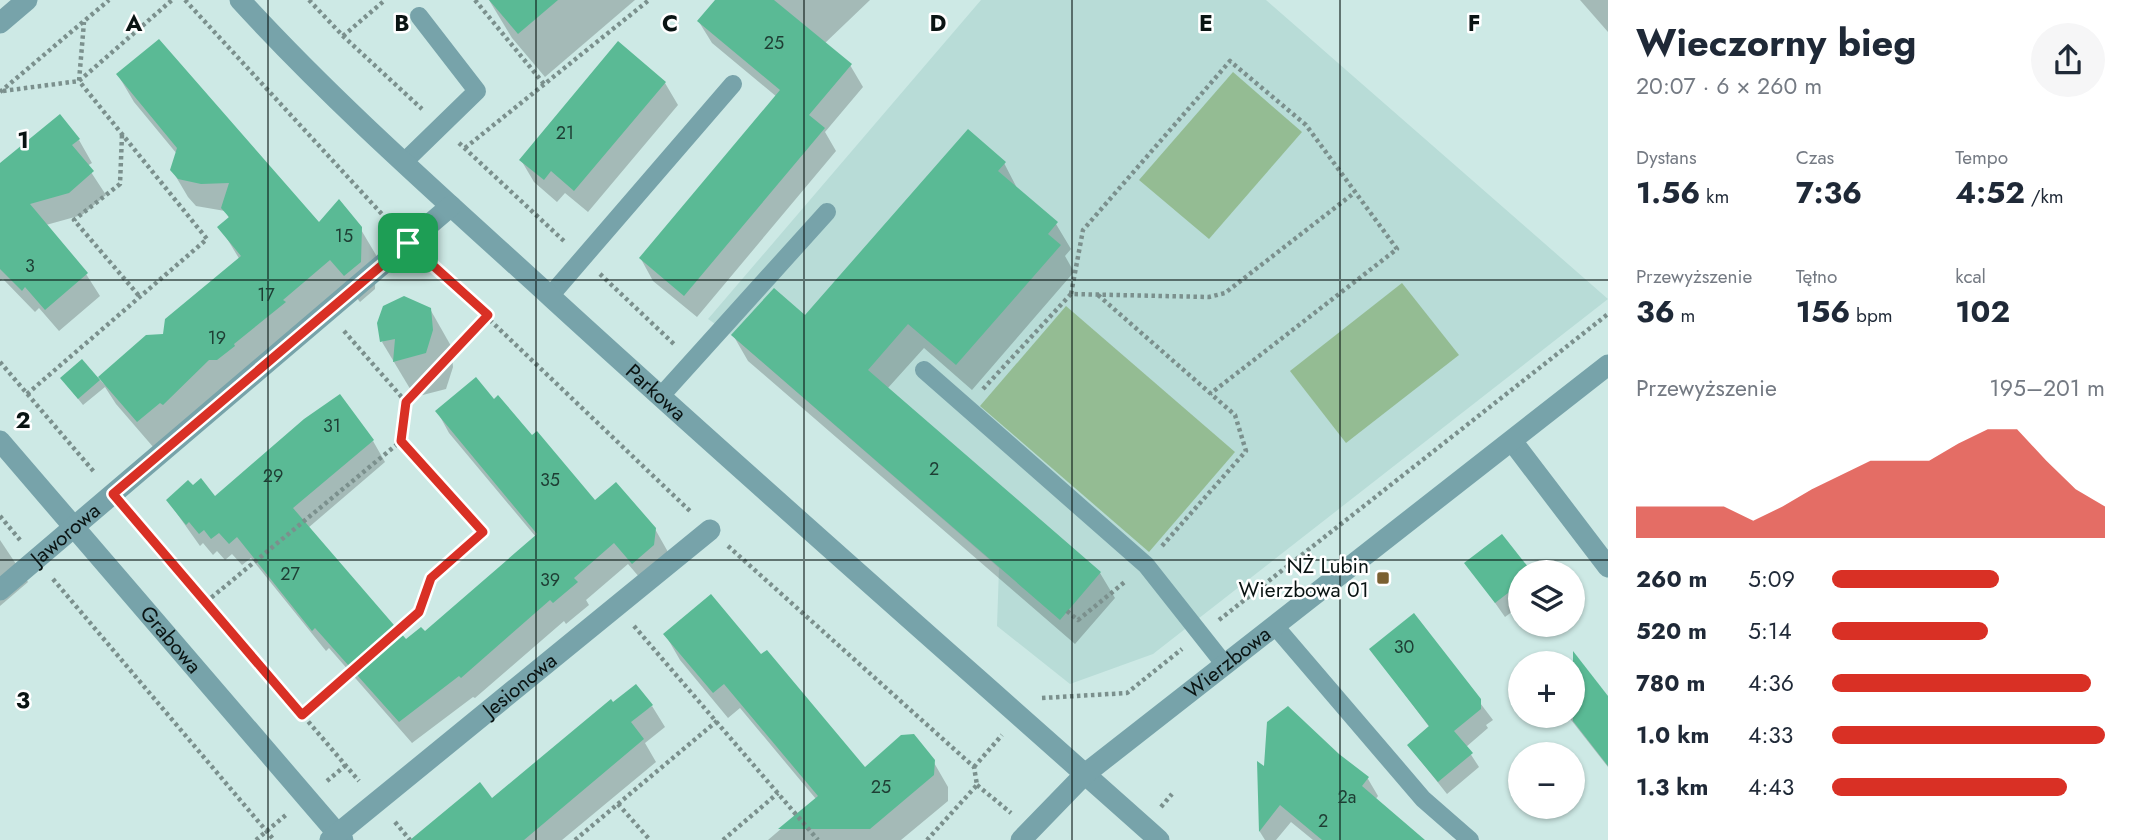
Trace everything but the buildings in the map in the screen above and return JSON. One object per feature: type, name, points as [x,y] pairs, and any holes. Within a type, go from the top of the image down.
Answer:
[{"type":"street","points":[[3,14],[27,0]]},
{"type":"street","name":"Parkowa","points":[[240,0],[278,42],[451,206],[660,397],[1159,840]]},
{"type":"street","name":"Jaworowa","points":[[0,590],[451,206]]},
{"type":"street","name":"Wierzbowa","points":[[1021,840],[1085,774],[1608,365]]},
{"type":"street","name":"Grabowa","points":[[0,441],[337,838]]},
{"type":"street","points":[[1511,441],[1608,566]]},
{"type":"street","name":"Jesionowa","points":[[337,838],[377,801],[710,530]]},
{"type":"lane","points":[[404,162],[477,91],[419,16]]},
{"type":"lane","points":[[550,296],[733,84]]},
{"type":"lane","points":[[660,397],[828,212]]},
{"type":"lane","points":[[924,370],[1146,565],[1225,665]]},
{"type":"lane","points":[[1275,626],[1423,799],[1470,840]]},
{"type":"path","points":[[0,92],[109,0]]},
{"type":"path","points":[[0,92],[79,81],[172,0]]},
{"type":"path","points":[[185,0],[408,243],[488,315],[710,530],[974,767],[977,785],[927,840]]},
{"type":"path","points":[[309,0],[343,36],[465,148],[649,0]]},
{"type":"path","points":[[343,36],[385,0]]},
{"type":"path","points":[[475,0],[544,84]]},
{"type":"path","points":[[27,394],[207,239],[79,81],[84,21]]},
{"type":"path","points":[[965,407],[1071,294],[1083,230],[1230,61],[1306,125],[1396,248],[1210,394]]},
{"type":"path","points":[[122,134],[120,184],[74,220],[140,297]]},
{"type":"path","points":[[1071,294],[1209,296],[1225,293],[1354,193]]},
{"type":"path","points":[[1067,611],[1078,620],[1146,565],[1247,451],[1235,415],[1098,295]]},
{"type":"path","points":[[327,312],[406,402]]},
{"type":"path","points":[[206,602],[401,441],[406,402],[488,315]]},
{"type":"path","points":[[0,362],[410,840]]},
{"type":"path","points":[[302,715],[419,612],[431,578],[483,532],[401,441]]},
{"type":"path","points":[[0,516],[274,840]]},
{"type":"path","points":[[617,605],[818,840]]},
{"type":"path","points":[[575,840],[717,721]]},
{"type":"path","points":[[723,840],[778,793]]},
{"type":"path","points":[[618,804],[650,840]]},
{"type":"shaded area","points":[[981,0],[1266,0],[1608,299],[1153,654],[1070,684],[997,626],[999,568],[730,334],[708,319]]},
{"type":"green space","points":[[1233,72],[1302,132],[1209,239],[1139,180]]},
{"type":"green space","points":[[1402,283],[1459,355],[1346,443],[1290,371]]},
{"type":"green space","points":[[1066,306],[1235,452],[1149,552],[980,406]]},
{"type":"place","name":"NŻ Lubin Wierzbowa 01","points":[[1383,578]]},
{"type":"route","points":[[408,243],[488,315],[406,402],[401,441],[483,532],[431,578],[419,612],[302,715],[113,494],[408,243]]}]
